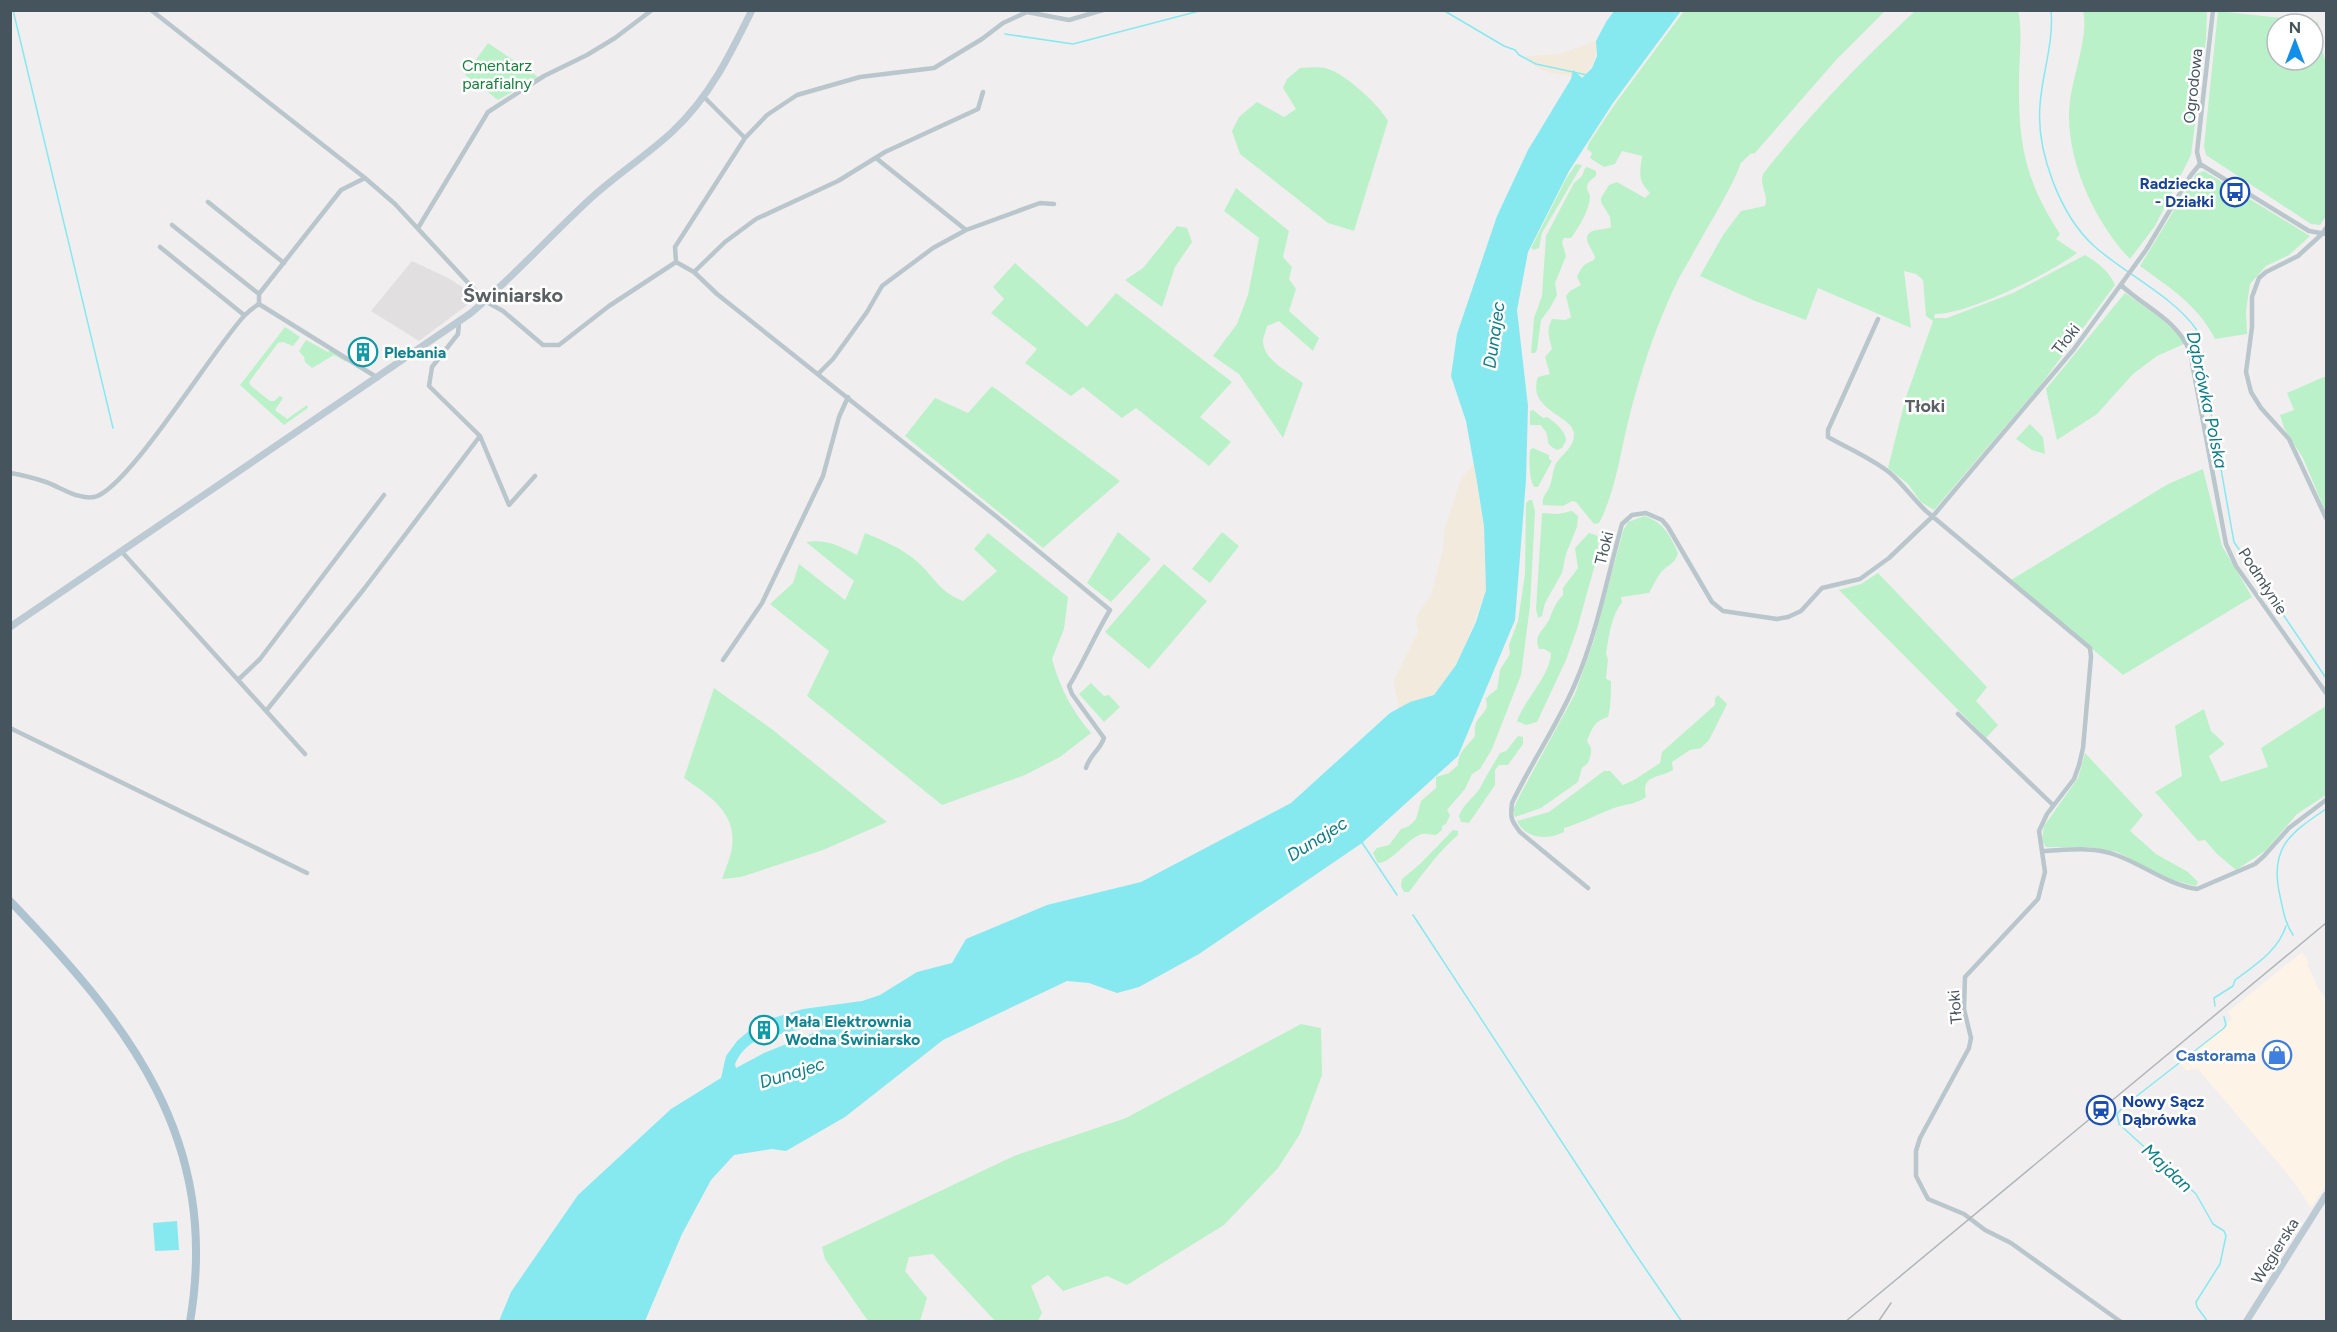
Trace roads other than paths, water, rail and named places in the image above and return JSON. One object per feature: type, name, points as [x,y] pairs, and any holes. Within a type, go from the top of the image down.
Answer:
[{"type":"main road","points":[[10,901],[79,974],[105,1006],[142,1061],[161,1097],[182,1156],[193,1214],[196,1265],[190,1322]]},
{"type":"street","points":[[151,10],[365,178],[418,228],[485,301],[503,311],[543,345],[559,345],[609,306],[676,262]]},
{"type":"street","points":[[418,228],[488,112],[544,76],[588,55],[652,10]]},
{"type":"street","points":[[10,627],[378,378],[459,322],[485,301],[608,182],[673,132],[704,97],[723,69],[752,10]]},
{"type":"street","points":[[676,262],[675,247],[745,138],[767,115],[797,94],[860,77],[933,68],[1003,22],[1028,11],[1069,20],[1103,10]]},
{"type":"street","name":"Ogrodowa","points":[[2200,165],[2198,152],[2213,10]]},
{"type":"street","points":[[694,272],[725,242],[756,219],[838,181],[876,158],[978,109],[982,92]]},
{"type":"street","points":[[704,97],[745,138]]},
{"type":"street","points":[[876,158],[966,230]]},
{"type":"street","points":[[2200,165],[2309,231],[2324,234]]},
{"type":"street","name":"Tłoki","points":[[1588,888],[1520,832],[1511,822],[1510,813],[1512,803],[1553,728],[1584,662],[1622,525],[1626,519],[1646,513],[1662,520],[1712,602],[1723,611],[1777,619],[1788,618],[1801,611],[1822,588],[1860,579],[1889,558],[1934,516],[2018,418],[2122,283],[2161,227],[2191,175],[2200,165]]},
{"type":"street","points":[[10,473],[29,476],[83,497],[95,497],[102,494],[124,474],[181,402],[244,315],[259,304],[260,294],[341,190],[365,178]]},
{"type":"street","points":[[208,202],[284,263]]},
{"type":"street","points":[[818,374],[833,359],[867,312],[882,286],[933,248],[966,230],[1040,203],[1054,204]]},
{"type":"street","points":[[172,225],[260,294]]},
{"type":"street","points":[[2326,228],[2324,234],[2298,256],[2259,278],[2252,297],[2252,327],[2246,372],[2251,392],[2261,408],[2289,439],[2326,518]]},
{"type":"street","points":[[160,247],[244,315]]},
{"type":"street","points":[[676,262],[694,272],[717,294],[848,397],[1110,610],[1069,686],[1072,694],[1104,738],[1102,745],[1087,762],[1086,768]]},
{"type":"street","name":"Podmłynie","points":[[2122,283],[2168,321],[2186,340],[2226,544],[2236,566],[2326,693]]},
{"type":"street","points":[[259,304],[378,378]]},
{"type":"street","name":"Tłoki","points":[[1878,319],[1828,430],[1828,437],[1873,460],[1888,471],[1900,482],[1908,494],[1985,562],[2090,648],[2091,657],[2079,765],[2074,779],[2053,806],[2039,831],[2044,872],[2038,899],[1965,977],[1964,1010],[1971,1042],[1920,1138],[1916,1151],[1916,1176],[1928,1198],[1964,1214],[1985,1230],[2011,1243],[2121,1322]]},
{"type":"street","points":[[459,322],[458,334],[432,367],[429,386],[443,403],[480,436],[509,505],[535,476]]},
{"type":"street","points":[[723,660],[762,603],[823,476],[832,439],[848,397]]},
{"type":"street","points":[[266,711],[364,589],[480,436]]},
{"type":"street","points":[[238,680],[260,659],[384,495]]},
{"type":"street","points":[[122,552],[305,754]]},
{"type":"street","points":[[1958,714],[2053,806]]},
{"type":"street","points":[[10,728],[307,873]]},
{"type":"street","points":[[2043,851],[2097,850],[2116,855],[2159,876],[2197,889],[2255,864],[2289,828],[2326,800]]},
{"type":"street","name":"Węgierska","points":[[2246,1322],[2326,1196]]},
{"type":"water","name":"Dunajec","points":[[1614,11],[1681,11],[1613,103],[1569,171],[1528,252],[1517,310],[1528,406],[1526,480],[1515,620],[1458,756],[1362,843],[1199,954],[1139,987],[1117,993],[1089,983],[1067,981],[943,1040],[845,1117],[786,1151],[772,1149],[734,1155],[711,1180],[682,1234],[645,1321],[499,1321],[511,1292],[578,1195],[671,1109],[721,1078],[726,1056],[737,1041],[750,1030],[770,1019],[803,1009],[862,1001],[880,995],[917,972],[952,963],[966,939],[1047,905],[1141,882],[1291,803],[1390,713],[1410,702],[1434,695],[1456,665],[1476,622],[1486,590],[1484,526],[1477,482],[1466,421],[1451,376],[1457,334],[1497,216],[1528,150],[1571,79],[1573,70],[1582,78],[1592,68],[1597,56],[1596,41]],"holes":[[[833,1025],[764,1053],[736,1068],[735,1064],[746,1048],[773,1033],[776,1035],[810,1027]]]},
{"type":"water","points":[[177,1221],[179,1250],[155,1251],[153,1223]]},
{"type":"waterway","points":[[13,10],[113,428]]},
{"type":"waterway","points":[[1005,34],[1073,44],[1203,10]]},
{"type":"waterway","points":[[1443,10],[1536,64],[1587,75]]},
{"type":"waterway","name":"Dąbrówka Polska","points":[[2051,10],[2051,34],[2041,93],[2040,123],[2046,162],[2053,181],[2071,217],[2094,246],[2175,306],[2196,329],[2234,542],[2326,678]]},
{"type":"waterway","name":"Dąbrówka Polska","points":[[2293,935],[2285,916],[2277,880],[2280,854],[2292,835],[2326,809]]},
{"type":"waterway","points":[[1361,841],[1397,895]]},
{"type":"waterway","points":[[1413,915],[1682,1322]]},
{"type":"waterway","name":"Majdan","points":[[2215,1006],[2214,998],[2233,986],[2235,980],[2265,957],[2277,943],[2286,926]]},
{"type":"waterway","name":"Majdan","points":[[2208,1322],[2196,1302],[2220,1264],[2226,1236],[2224,1231],[2213,1224],[2196,1194],[2119,1124],[2117,1114],[2124,1106],[2224,1028],[2226,1025],[2224,1017]]},
{"type":"railway","points":[[1845,1322],[2326,923]]},
{"type":"railway","points":[[1878,1322],[1891,1303]]},
{"type":"place","name":"Radziecka - Działki","points":[[2235,192]]},
{"type":"place","name":"Plebania","points":[[363,352]]},
{"type":"place","name":"Mała Elektrownia Wodna Świniarsko","points":[[764,1030]]},
{"type":"place","name":"Castorama","points":[[2277,1055]]},
{"type":"place","name":"Nowy Sącz Dąbrówka","points":[[2101,1110]]},
{"type":"district","name":"Świniarsko","points":[[513,295]]},
{"type":"district","name":"Tłoki","points":[[1925,406]]},
{"type":"park label","name":"Cmentarz parafialny","points":[[497,74]]}]
